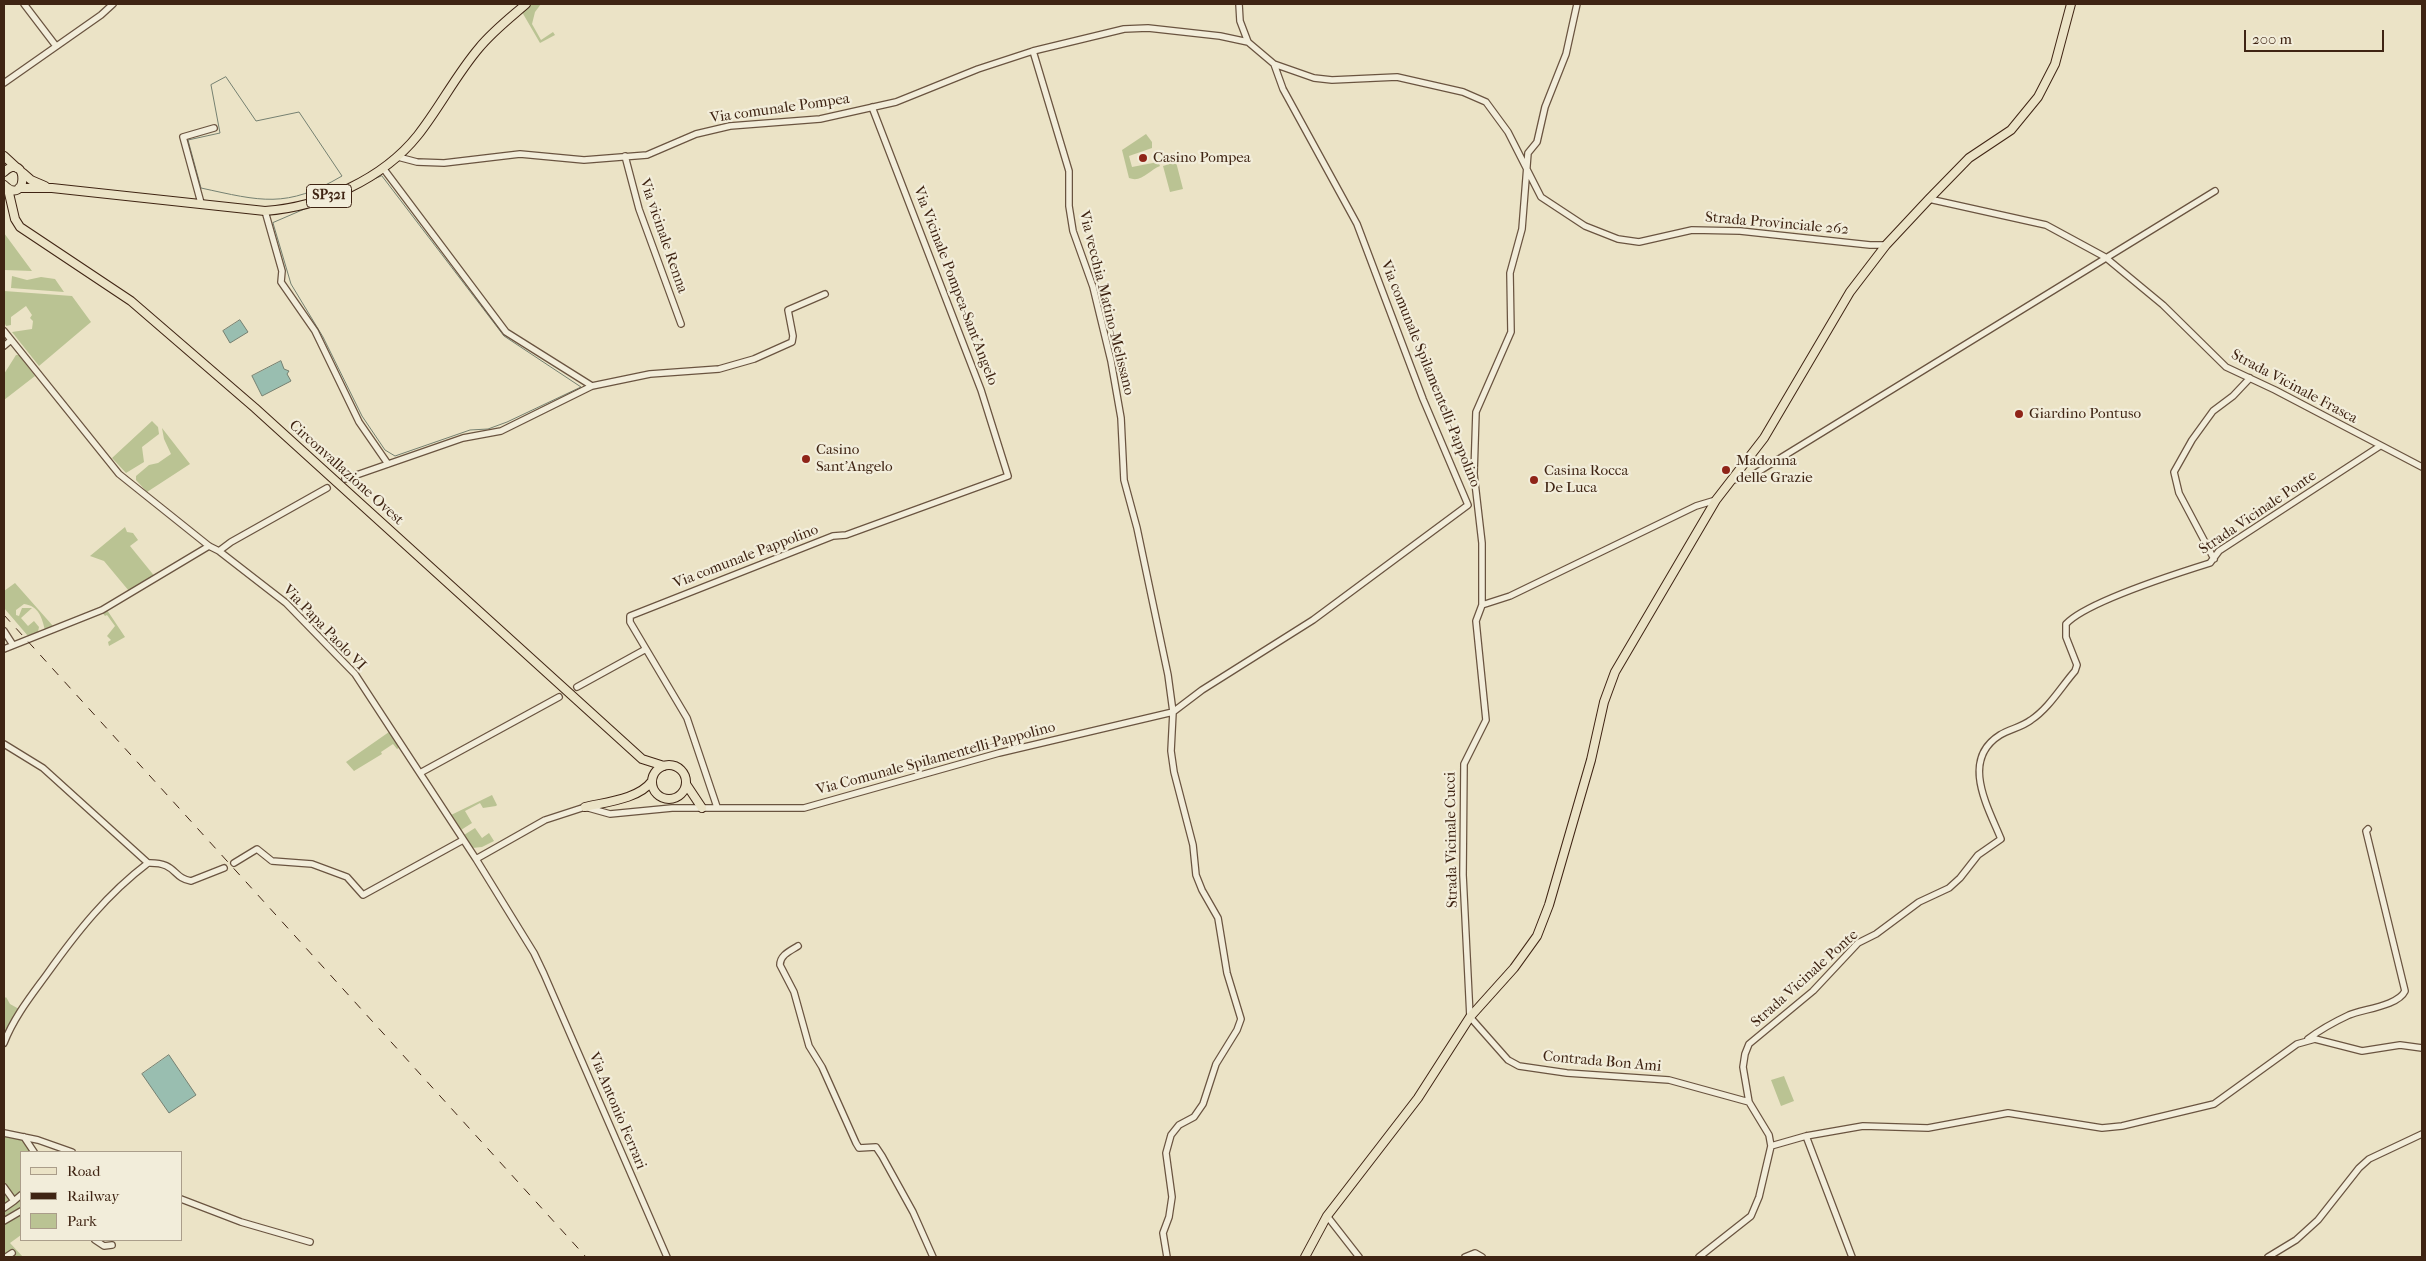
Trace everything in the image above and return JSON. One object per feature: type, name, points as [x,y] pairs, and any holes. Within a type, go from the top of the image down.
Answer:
[{"type":"main road","name":"SP321","points":[[9,188],[52,188],[266,211],[296,208],[312,203],[383,168],[398,157],[418,135],[480,46],[526,4]]},
{"type":"main road","points":[[1305,1257],[1327,1216],[1418,1098],[1470,1017],[1514,968],[1537,936],[1549,905],[1591,760],[1604,702],[1615,672],[1716,500],[1764,438],[1850,292],[1886,245],[1969,158],[2010,130],[2038,97],[2055,64],[2071,4]]},
{"type":"main road","points":[[4,156],[32,180],[52,188]]},
{"type":"main road","points":[[4,172],[12,168],[20,171]]},
{"type":"main road","points":[[9,188],[23,183],[20,171]]},
{"type":"main road","name":"Circonvallazione Ovest","points":[[9,188],[15,218],[20,227],[131,301],[255,408],[642,759],[664,766]]},
{"type":"main road","points":[[642,759],[653,778],[656,793]]},
{"type":"main road","points":[[585,807],[645,790],[664,766],[670,766],[680,769],[686,784],[702,808]]},
{"type":"main road","points":[[636,794],[656,793],[670,799],[681,794],[686,784]]},
{"type":"main road","points":[[681,794],[696,798]]},
{"type":"street","points":[[24,4],[56,46]]},
{"type":"street","points":[[4,83],[101,15],[113,4]]},
{"type":"street","points":[[1240,4],[1240,21],[1248,42]]},
{"type":"street","points":[[1526,168],[1528,153],[1537,142],[1545,107],[1566,54],[1577,4]]},
{"type":"street","name":"Via comunale Pompea","points":[[398,157],[416,162],[444,163],[520,154],[584,160],[648,155],[696,134],[730,126],[783,120],[820,119],[896,102],[978,69],[1033,50],[1124,29],[1148,28],[1220,36],[1248,42]]},
{"type":"street","name":"Strada Provinciale 262","points":[[1248,42],[1274,64],[1314,78],[1332,80],[1397,77],[1463,92],[1486,102],[1508,132],[1541,197],[1585,226],[1618,239],[1638,242],[1692,230],[1740,231],[1870,245],[1886,245]]},
{"type":"street","name":"Via vecchia Matino-Melissano","points":[[1033,50],[1043,91],[1069,171],[1069,206],[1073,231],[1093,287],[1111,361],[1121,418],[1124,480],[1156,613],[1173,712]]},
{"type":"street","name":"Via comunale Spilamentelli-Pappolino","points":[[1173,712],[1202,690],[1312,620],[1468,505],[1398,335],[1357,224],[1283,90],[1274,64]]},
{"type":"street","name":"Via Vicinale Pompea-Sant'Angelo","points":[[872,108],[981,390],[1008,476]]},
{"type":"street","points":[[201,203],[183,136],[214,128]]},
{"type":"street","name":"Via vicinale Renna","points":[[625,156],[639,209],[681,324]]},
{"type":"street","points":[[383,168],[506,332],[592,386]]},
{"type":"street","name":"Strada Vicinale Cucci","points":[[1470,1017],[1463,875],[1464,764],[1486,720],[1476,621],[1482,605],[1482,543],[1474,474],[1476,412],[1510,332],[1510,273],[1522,228],[1526,168]]},
{"type":"street","points":[[1731,480],[1748,478],[2215,191]]},
{"type":"street","name":"Strada Vicinale Frasca","points":[[1929,199],[2046,225],[2105,257],[2163,304],[2226,367],[2422,467]]},
{"type":"street","points":[[266,211],[282,271],[281,282],[314,331],[359,422],[388,464]]},
{"type":"street","points":[[345,480],[463,438],[501,431],[592,386],[650,374],[720,369],[754,359],[792,342],[794,336],[788,310],[825,294]]},
{"type":"street","name":"Via Papa Paolo VI","points":[[4,331],[119,474],[209,546],[219,551],[286,603],[355,674],[476,859],[534,953],[544,974]]},
{"type":"street","points":[[4,346],[11,340]]},
{"type":"street","points":[[2214,558],[2179,493],[2174,472],[2192,440],[2213,411],[2233,396],[2250,378]]},
{"type":"street","name":"Strada Vicinale Ponte","points":[[1771,1146],[1769,1135],[1749,1102],[1743,1067],[1749,1044],[1813,991],[1858,943],[1876,934],[1919,902],[1949,888],[1960,878],[1978,855],[2001,839],[1979,786],[1978,771],[1992,741],[2001,734],[2032,720],[2075,671],[2077,665],[2066,637],[2066,624],[2102,602],[2210,563],[2219,551],[2380,446]]},
{"type":"street","name":"Via comunale Pappolino","points":[[646,649],[630,622],[630,616],[833,536],[846,535],[1008,476]]},
{"type":"street","points":[[219,551],[230,542],[327,488]]},
{"type":"street","points":[[1482,605],[1510,596],[1696,506],[1716,500]]},
{"type":"street","points":[[4,649],[102,610],[209,546]]},
{"type":"street","points":[[4,631],[13,645]]},
{"type":"street","points":[[577,687],[646,649],[687,718],[717,807]]},
{"type":"street","points":[[420,773],[559,697]]},
{"type":"street","points":[[1167,1257],[1163,1233],[1169,1216],[1172,1197],[1166,1153],[1171,1135],[1179,1124],[1194,1117],[1202,1104],[1216,1064],[1237,1030],[1241,1019],[1227,973],[1218,918],[1196,875],[1190,829],[1174,772],[1172,751],[1173,712]]},
{"type":"street","name":"Via Comunale Spilamentelli-Pappolino","points":[[702,808],[804,808],[999,753],[1173,712]]},
{"type":"street","points":[[4,744],[43,768],[148,863],[167,864],[186,880],[191,881],[224,868]]},
{"type":"street","points":[[476,859],[545,820],[585,807],[610,814],[648,810],[702,808]]},
{"type":"street","points":[[1699,1257],[1751,1216],[1759,1197],[1771,1146],[1806,1136],[1863,1126],[1928,1128],[2008,1113],[2102,1128],[2122,1126],[2214,1104],[2296,1044],[2308,1039],[2320,1030],[2351,1014],[2398,999],[2405,991],[2366,831],[2368,829]]},
{"type":"street","points":[[234,863],[256,849],[272,861],[312,864],[347,877],[363,896],[463,840]]},
{"type":"street","points":[[4,1043],[26,1003],[88,919],[124,881],[148,863]]},
{"type":"street","points":[[798,946],[785,953],[780,960],[780,964],[794,992],[809,1046],[822,1067],[856,1143],[859,1148],[876,1147],[913,1212],[933,1257]]},
{"type":"street","name":"Via Antonio Ferrari","points":[[544,974],[667,1257]]},
{"type":"street","name":"Contrada Bon Ami","points":[[1470,1017],[1508,1060],[1519,1066],[1567,1073],[1669,1080],[1749,1102]]},
{"type":"street","points":[[2308,1039],[2362,1051],[2400,1045],[2422,1048]]},
{"type":"street","points":[[4,1133],[69,1151]]},
{"type":"street","points":[[2268,1257],[2296,1240],[2318,1220],[2359,1168],[2369,1159],[2422,1134]]},
{"type":"street","points":[[1806,1136],[1852,1257]]},
{"type":"street","points":[[24,1137],[33,1151]]},
{"type":"street","points":[[4,1186],[14,1201]]},
{"type":"street","points":[[20,1196],[4,1210],[6,1220],[20,1212]]},
{"type":"street","points":[[182,1199],[241,1222],[310,1242]]},
{"type":"street","points":[[1327,1216],[1359,1257]]},
{"type":"street","points":[[96,1241],[104,1246],[112,1245]]},
{"type":"street","points":[[1465,1257],[1475,1252],[1482,1257]]},
{"type":"street","points":[[6,1257],[12,1253]]},
{"type":"green space","points":[[531,4],[541,4],[535,12],[532,24],[541,40],[553,32],[555,35],[540,43],[522,12]]},
{"type":"green space","points":[[1146,134],[1152,142],[1152,148],[1129,156],[1132,167],[1158,162],[1160,166],[1138,179],[1129,178],[1122,150]]},
{"type":"green space","points":[[1176,162],[1183,189],[1170,192],[1163,166]]},
{"type":"green space","points":[[4,233],[32,271],[4,270]]},
{"type":"green space","points":[[12,276],[27,280],[41,277],[55,279],[64,292],[11,288]]},
{"type":"green space","points":[[4,291],[72,296],[91,322],[39,366],[12,332],[32,329],[33,321],[30,318],[32,315],[26,306],[11,317],[11,325],[6,326],[4,322]]},
{"type":"green space","points":[[16,355],[19,355],[35,376],[4,400],[4,374]]},
{"type":"green space","points":[[152,421],[158,427],[159,434],[142,447],[144,462],[126,473],[112,458]]},
{"type":"green space","points":[[162,428],[190,464],[147,492],[136,480],[136,476],[149,465],[158,463],[171,454],[164,439]]},
{"type":"green space","points":[[125,527],[127,532],[133,533],[138,540],[130,546],[156,578],[129,591],[104,561],[90,556]]},
{"type":"green space","points":[[15,583],[53,626],[45,630],[41,617],[36,610],[29,605],[24,604],[16,610],[16,615],[19,616],[22,608],[32,608],[21,618],[28,626],[34,621],[39,627],[38,632],[28,636],[4,608],[4,591]]},
{"type":"green space","points":[[107,610],[125,637],[109,646],[108,642],[111,640],[107,636],[115,626],[107,615],[105,616],[102,612]]},
{"type":"green space","points":[[389,732],[399,748],[397,749],[393,744],[381,752],[382,754],[354,771],[346,762]]},
{"type":"green space","points":[[492,795],[497,805],[483,808],[480,803],[465,811],[472,823],[461,830],[451,815]]},
{"type":"green space","points":[[475,828],[482,838],[489,833],[494,841],[482,847],[472,848],[464,835]]},
{"type":"green space","points":[[6,997],[10,1004],[19,1009],[4,1038],[4,999]]},
{"type":"green space","points":[[1784,1076],[1794,1101],[1781,1106],[1771,1080]]},
{"type":"green space","points":[[4,1135],[21,1139],[31,1151],[20,1151],[20,1236],[10,1243],[23,1257],[4,1257]]},
{"type":"shaded area","points":[[240,320],[248,332],[230,343],[223,331]]},
{"type":"shaded area","points":[[281,361],[284,369],[289,371],[287,374],[291,381],[262,396],[252,376]]},
{"type":"shaded area","points":[[169,1055],[196,1095],[169,1113],[142,1074]]},
{"type":"waterway","points":[[226,77],[256,121],[299,112],[342,176],[322,187],[289,198],[257,199],[201,188],[188,140],[220,133],[211,85],[226,77]]},
{"type":"waterway","points":[[382,176],[504,336],[581,387],[488,429],[470,430],[395,456],[385,450],[362,416],[323,337],[291,284],[273,223],[382,176]]},
{"type":"railway","points":[[4,615],[586,1257]]},
{"type":"place","name":"Casino Pompea","points":[[1143,158]]},
{"type":"place","name":"Giardino Pontuso","points":[[2019,414]]},
{"type":"place","name":"Casino Sant'Angelo","points":[[806,459]]},
{"type":"place","name":"Madonna delle Grazie","points":[[1726,470]]},
{"type":"place","name":"Casina Rocca De Luca","points":[[1534,480]]}]
